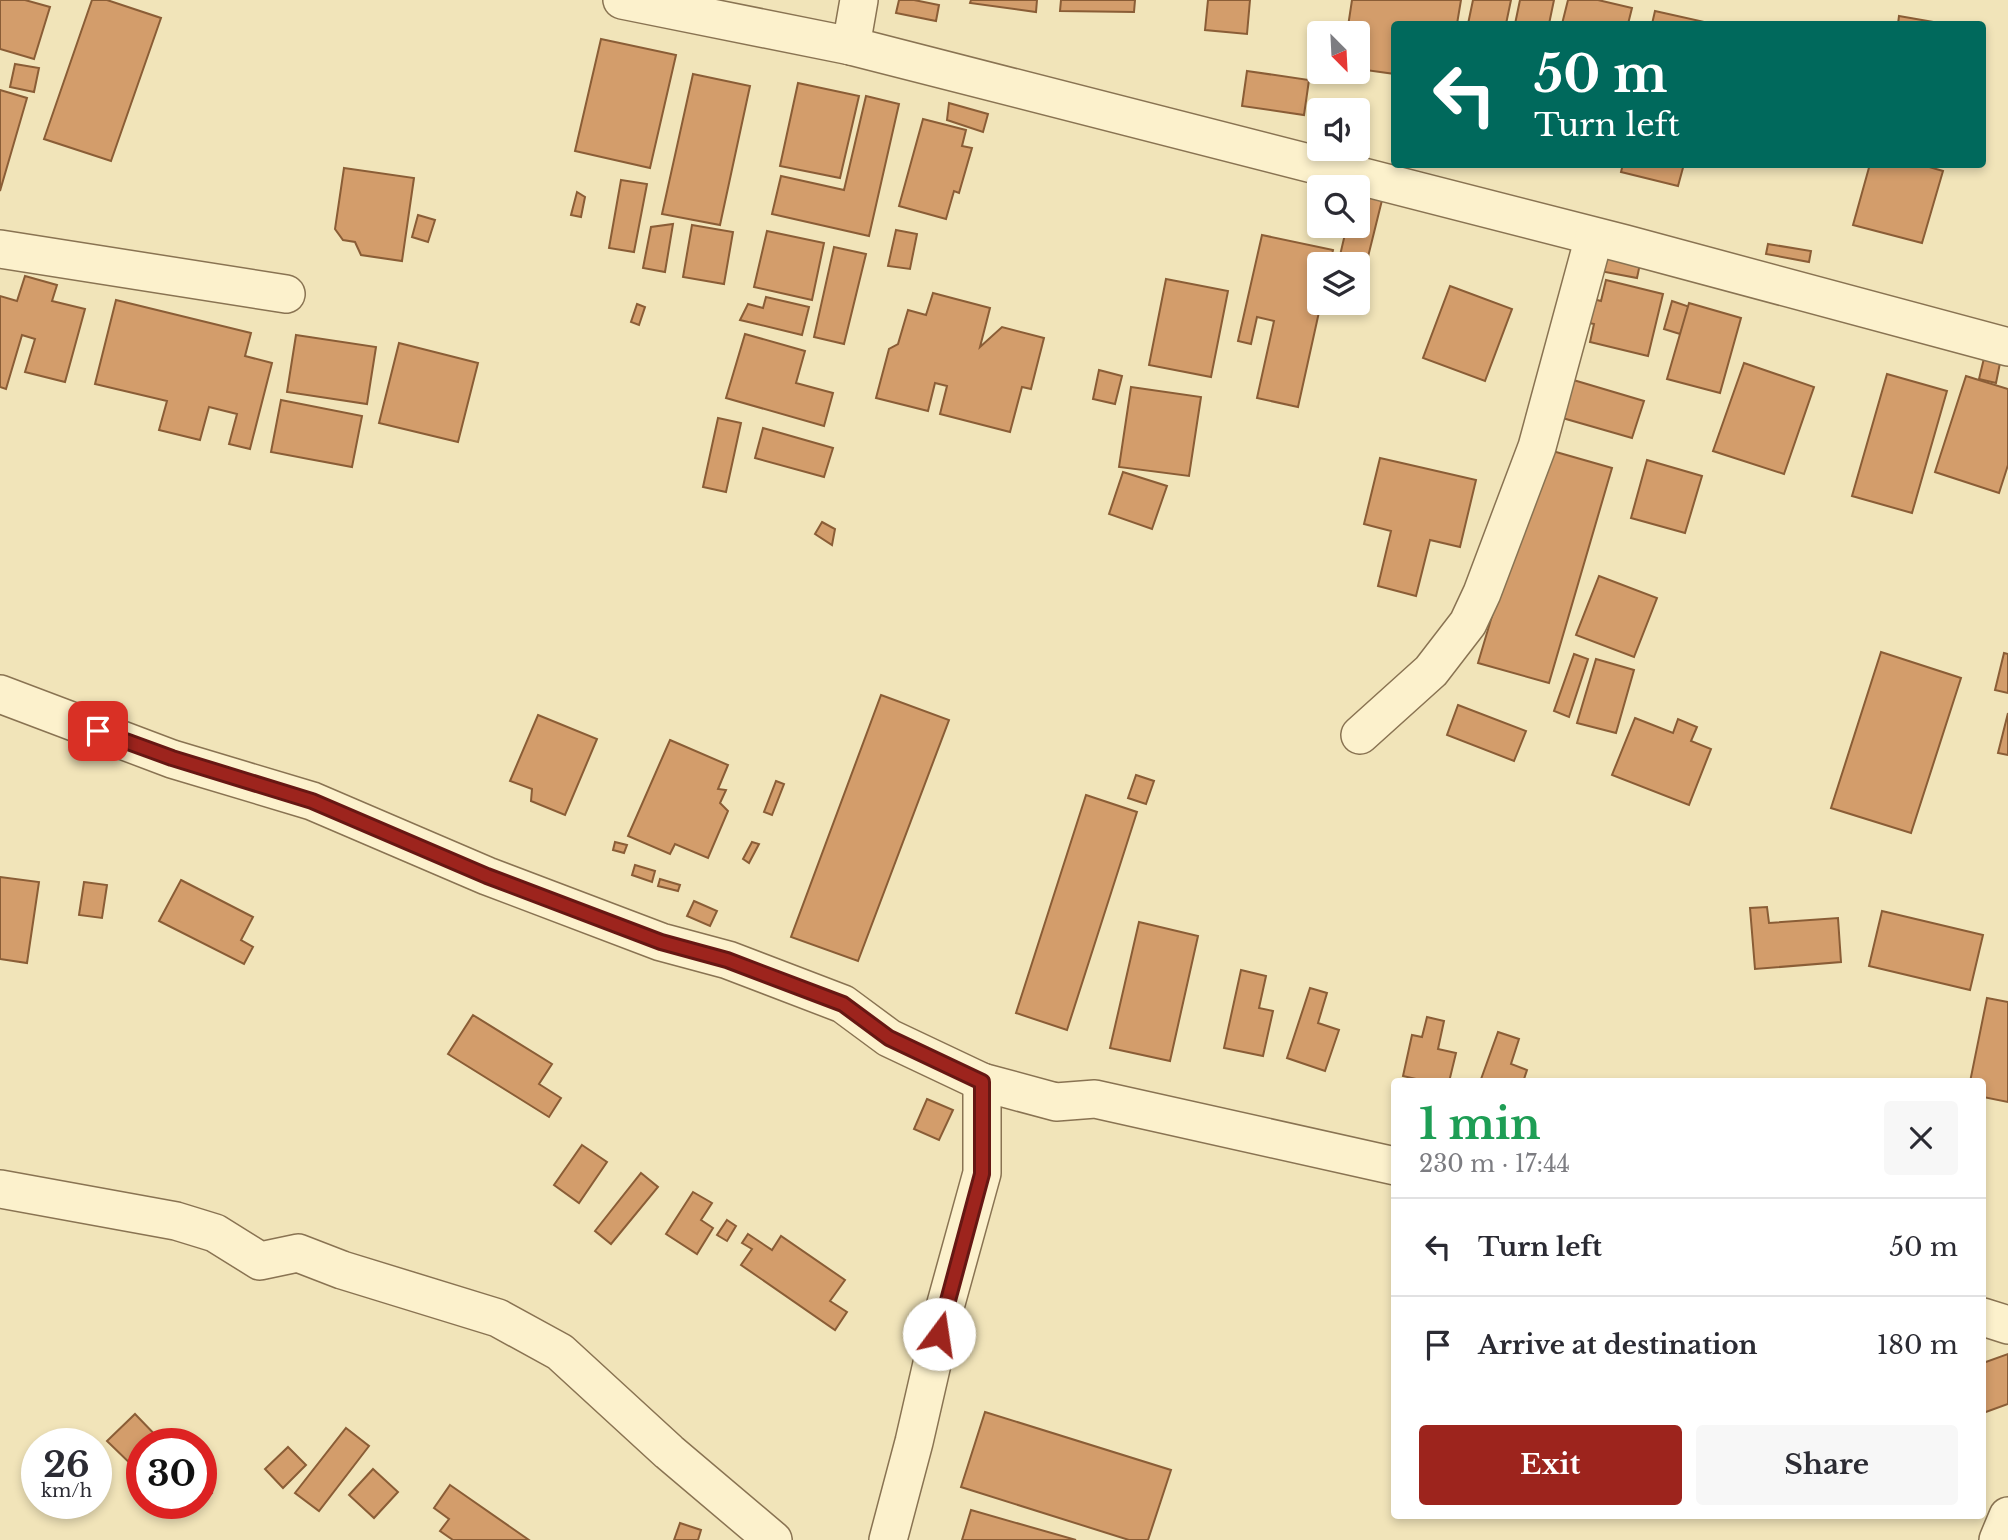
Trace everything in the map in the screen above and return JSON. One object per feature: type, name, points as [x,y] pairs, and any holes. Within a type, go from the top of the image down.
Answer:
[{"type":"street","points":[[622,0],[851,46],[1594,237],[2008,347]]},
{"type":"street","points":[[851,46],[859,0]]},
{"type":"street","points":[[1360,735],[1431,671],[1468,623],[1537,447],[1594,237]]},
{"type":"street","points":[[0,249],[286,294]]},
{"type":"street","points":[[0,694],[172,758],[312,801],[487,876],[661,942],[727,960],[843,1004],[889,1038],[982,1082],[1056,1102],[1095,1099],[1391,1165]]},
{"type":"street","points":[[888,1540],[945,1307],[982,1174],[982,1082]]},
{"type":"street","points":[[0,1189],[176,1221],[215,1233],[260,1261],[298,1252],[342,1270],[498,1318],[560,1352],[669,1452],[773,1540]]},
{"type":"street","points":[[1986,1318],[2008,1325]]},
{"type":"street","points":[[1998,1540],[2008,1516]]},
{"type":"building","points":[[0,0],[25,0],[50,7],[34,59],[0,49]]},
{"type":"building","points":[[92,0],[107,0],[161,18],[111,161],[44,139]]},
{"type":"building","points":[[899,0],[939,5],[936,21],[896,13]]},
{"type":"building","points":[[971,0],[1037,0],[1036,12],[970,3]]},
{"type":"building","points":[[1061,0],[1135,0],[1134,12],[1060,11]]},
{"type":"building","points":[[1208,0],[1250,0],[1247,34],[1205,30]]},
{"type":"building","points":[[1352,0],[1461,0],[1458,21],[1391,21],[1391,73],[1370,71],[1370,21],[1349,21]]},
{"type":"building","points":[[1473,0],[1511,0],[1507,21],[1469,21]]},
{"type":"building","points":[[1520,0],[1554,0],[1550,21],[1516,21]]},
{"type":"building","points":[[1568,0],[1598,0],[1632,8],[1629,21],[1563,21]]},
{"type":"building","points":[[1655,11],[1700,21],[1653,21]]},
{"type":"building","points":[[1899,16],[1928,21],[1898,21]]},
{"type":"building","points":[[601,39],[676,55],[650,168],[575,151]]},
{"type":"building","points":[[15,64],[39,68],[34,92],[10,87]]},
{"type":"building","points":[[1247,71],[1307,80],[1304,115],[1242,106]]},
{"type":"building","points":[[693,74],[750,86],[720,225],[662,214]]},
{"type":"building","points":[[798,83],[859,96],[840,178],[780,166]]},
{"type":"building","points":[[0,90],[27,98],[0,191]]},
{"type":"building","points":[[866,96],[899,104],[869,236],[772,214],[781,176],[844,190]]},
{"type":"building","points":[[949,103],[988,114],[983,132],[947,120]]},
{"type":"building","points":[[923,119],[966,130],[962,146],[972,148],[959,193],[954,191],[946,219],[899,206]]},
{"type":"building","points":[[344,168],[414,178],[402,261],[361,255],[355,242],[343,240],[335,229]]},
{"type":"building","points":[[1622,168],[1683,168],[1678,186],[1621,172]]},
{"type":"building","points":[[1869,168],[1933,168],[1943,171],[1922,243],[1853,225]]},
{"type":"building","points":[[621,180],[647,184],[634,252],[609,248]]},
{"type":"building","points":[[1386,184],[1369,252],[1341,252],[1344,238],[1370,238],[1370,186]]},
{"type":"building","points":[[577,192],[585,197],[581,217],[571,215]]},
{"type":"building","points":[[418,215],[435,220],[428,242],[412,237]]},
{"type":"building","points":[[673,224],[665,272],[643,268],[651,227]]},
{"type":"building","points":[[692,225],[733,232],[724,284],[683,277]]},
{"type":"building","points":[[896,230],[917,234],[910,269],[888,266]]},
{"type":"building","points":[[767,231],[824,243],[812,300],[754,287]]},
{"type":"building","points":[[1262,235],[1333,250],[1307,252],[1307,315],[1318,315],[1298,407],[1257,398],[1274,321],[1257,317],[1251,344],[1238,341]]},
{"type":"building","points":[[1768,244],[1811,251],[1809,262],[1766,254]]},
{"type":"building","points":[[1605,246],[1642,254],[1637,278],[1600,271]]},
{"type":"building","points":[[834,247],[866,254],[844,344],[814,337]]},
{"type":"building","points":[[25,276],[57,285],[52,301],[85,309],[65,382],[25,372],[35,339],[22,335],[6,389],[0,387],[0,296],[17,301]]},
{"type":"building","points":[[1166,279],[1228,291],[1211,377],[1149,365]]},
{"type":"building","points":[[1606,280],[1663,294],[1648,356],[1590,342],[1594,324],[1579,321],[1585,297],[1601,301]]},
{"type":"building","points":[[1450,286],[1512,309],[1485,381],[1423,358]]},
{"type":"building","points":[[933,293],[990,308],[980,347],[1002,327],[1044,338],[1031,389],[1022,387],[1010,432],[940,414],[947,386],[935,383],[928,411],[876,398],[889,349],[898,344],[908,310],[926,315]]},
{"type":"building","points":[[766,297],[809,307],[802,335],[740,320],[748,304],[763,308]]},
{"type":"building","points":[[116,300],[251,333],[245,356],[272,363],[250,449],[229,444],[237,414],[209,407],[200,440],[159,430],[167,401],[95,384]]},
{"type":"building","points":[[1672,301],[1690,307],[1680,334],[1664,329]]},
{"type":"building","points":[[1689,303],[1741,318],[1720,393],[1667,379]]},
{"type":"building","points":[[637,304],[645,307],[639,325],[631,322]]},
{"type":"building","points":[[745,334],[805,351],[796,383],[833,393],[824,426],[726,398]]},
{"type":"building","points":[[296,335],[376,347],[367,404],[287,392]]},
{"type":"building","points":[[399,343],[478,363],[458,442],[379,423]]},
{"type":"building","points":[[1985,354],[2001,358],[1996,383],[1979,379]]},
{"type":"building","points":[[1744,363],[1814,387],[1784,474],[1713,451]]},
{"type":"building","points":[[1099,370],[1122,376],[1115,404],[1093,399]]},
{"type":"building","points":[[1887,374],[1947,391],[1912,513],[1852,496]]},
{"type":"building","points":[[1966,376],[2008,389],[2008,465],[1999,493],[1935,472]]},
{"type":"building","points":[[1570,379],[1644,401],[1632,438],[1559,417]]},
{"type":"building","points":[[1131,387],[1201,397],[1189,476],[1119,467]]},
{"type":"building","points":[[281,400],[362,416],[352,467],[271,452]]},
{"type":"building","points":[[718,418],[741,423],[726,492],[703,487]]},
{"type":"building","points":[[763,428],[833,448],[824,477],[755,458]]},
{"type":"building","points":[[1542,448],[1612,468],[1549,683],[1478,663]]},
{"type":"building","points":[[1380,458],[1476,480],[1460,547],[1430,540],[1416,596],[1378,586],[1391,531],[1364,524]]},
{"type":"building","points":[[1647,460],[1702,476],[1685,533],[1631,518]]},
{"type":"building","points":[[1123,472],[1167,486],[1152,529],[1109,514]]},
{"type":"building","points":[[822,522],[835,529],[832,545],[815,534]]},
{"type":"building","points":[[1599,576],[1657,598],[1634,657],[1576,635]]},
{"type":"building","points":[[1881,652],[1961,678],[1911,833],[1831,808]]},
{"type":"building","points":[[2004,653],[2008,654],[2008,693],[1995,690]]},
{"type":"building","points":[[1574,654],[1588,659],[1569,717],[1554,711]]},
{"type":"building","points":[[1596,659],[1634,670],[1616,733],[1577,723]]},
{"type":"building","points":[[881,695],[949,720],[858,961],[791,937]]},
{"type":"building","points":[[1458,705],[1526,731],[1514,761],[1447,735]]},
{"type":"building","points":[[2008,713],[2008,755],[1998,753]]},
{"type":"building","points":[[538,715],[597,739],[565,815],[531,801],[532,789],[510,781]]},
{"type":"building","points":[[1635,718],[1673,733],[1678,719],[1697,727],[1691,741],[1711,749],[1689,805],[1612,775]]},
{"type":"building","points":[[670,740],[728,765],[718,789],[726,790],[720,803],[728,811],[708,858],[675,844],[670,854],[628,836]]},
{"type":"building","points":[[1136,775],[1154,781],[1146,804],[1128,798]]},
{"type":"building","points":[[776,781],[784,784],[772,815],[764,812]]},
{"type":"building","points":[[1086,795],[1137,812],[1067,1030],[1016,1013]]},
{"type":"building","points":[[615,842],[627,845],[624,853],[613,850]]},
{"type":"building","points":[[752,842],[759,844],[749,863],[743,859]]},
{"type":"building","points":[[635,865],[655,871],[652,882],[632,875]]},
{"type":"building","points":[[0,877],[39,882],[27,963],[0,959]]},
{"type":"building","points":[[660,879],[680,885],[678,891],[658,886]]},
{"type":"building","points":[[181,880],[253,917],[241,940],[253,947],[244,964],[159,921]]},
{"type":"building","points":[[84,882],[107,885],[102,918],[79,915]]},
{"type":"building","points":[[694,901],[717,911],[710,926],[687,916]]},
{"type":"building","points":[[1767,907],[1769,923],[1838,918],[1841,962],[1755,969],[1750,908]]},
{"type":"building","points":[[1882,911],[1983,935],[1970,990],[1869,966]]},
{"type":"building","points":[[1139,922],[1198,936],[1170,1061],[1110,1048]]},
{"type":"building","points":[[1241,970],[1266,976],[1259,1008],[1273,1011],[1263,1056],[1224,1048]]},
{"type":"building","points":[[1310,988],[1327,993],[1318,1023],[1339,1030],[1325,1071],[1287,1058]]},
{"type":"building","points":[[1987,998],[2008,1002],[2008,1102],[1986,1098],[1986,1078],[1971,1078]]},
{"type":"building","points":[[473,1015],[552,1064],[539,1084],[561,1098],[549,1117],[448,1054]]},
{"type":"building","points":[[1427,1017],[1444,1021],[1438,1049],[1456,1053],[1450,1078],[1403,1076],[1412,1035],[1422,1037]]},
{"type":"building","points":[[1498,1032],[1519,1039],[1511,1064],[1527,1070],[1524,1078],[1481,1078]]},
{"type":"building","points":[[927,1099],[953,1110],[939,1140],[914,1129]]},
{"type":"building","points":[[582,1145],[607,1162],[579,1203],[554,1185]]},
{"type":"building","points":[[641,1173],[658,1187],[611,1244],[595,1231]]},
{"type":"building","points":[[693,1192],[712,1203],[701,1220],[713,1228],[697,1254],[666,1234]]},
{"type":"building","points":[[727,1220],[736,1226],[727,1241],[717,1235]]},
{"type":"building","points":[[748,1234],[772,1250],[781,1236],[845,1280],[830,1301],[847,1312],[835,1330],[741,1265],[752,1249],[742,1243]]},
{"type":"building","points":[[2008,1354],[2008,1404],[1986,1412],[1986,1362]]},
{"type":"building","points":[[985,1412],[1171,1470],[1148,1540],[1129,1540],[961,1487]]},
{"type":"building","points":[[135,1414],[149,1428],[126,1428],[126,1459],[112,1446],[112,1436]]},
{"type":"building","points":[[346,1428],[369,1446],[319,1511],[295,1493]]},
{"type":"building","points":[[288,1447],[306,1465],[283,1488],[265,1469]]},
{"type":"building","points":[[373,1469],[398,1492],[374,1518],[349,1495]]},
{"type":"building","points":[[450,1485],[529,1540],[453,1540],[440,1531],[449,1519],[434,1508]]},
{"type":"building","points":[[971,1510],[1076,1540],[962,1540]]},
{"type":"building","points":[[680,1523],[701,1530],[698,1540],[674,1540]]},
{"type":"route","points":[[98,731],[172,758],[312,801],[487,876],[661,942],[727,960],[843,1004],[889,1038],[982,1082],[982,1174],[939,1334]]}]
